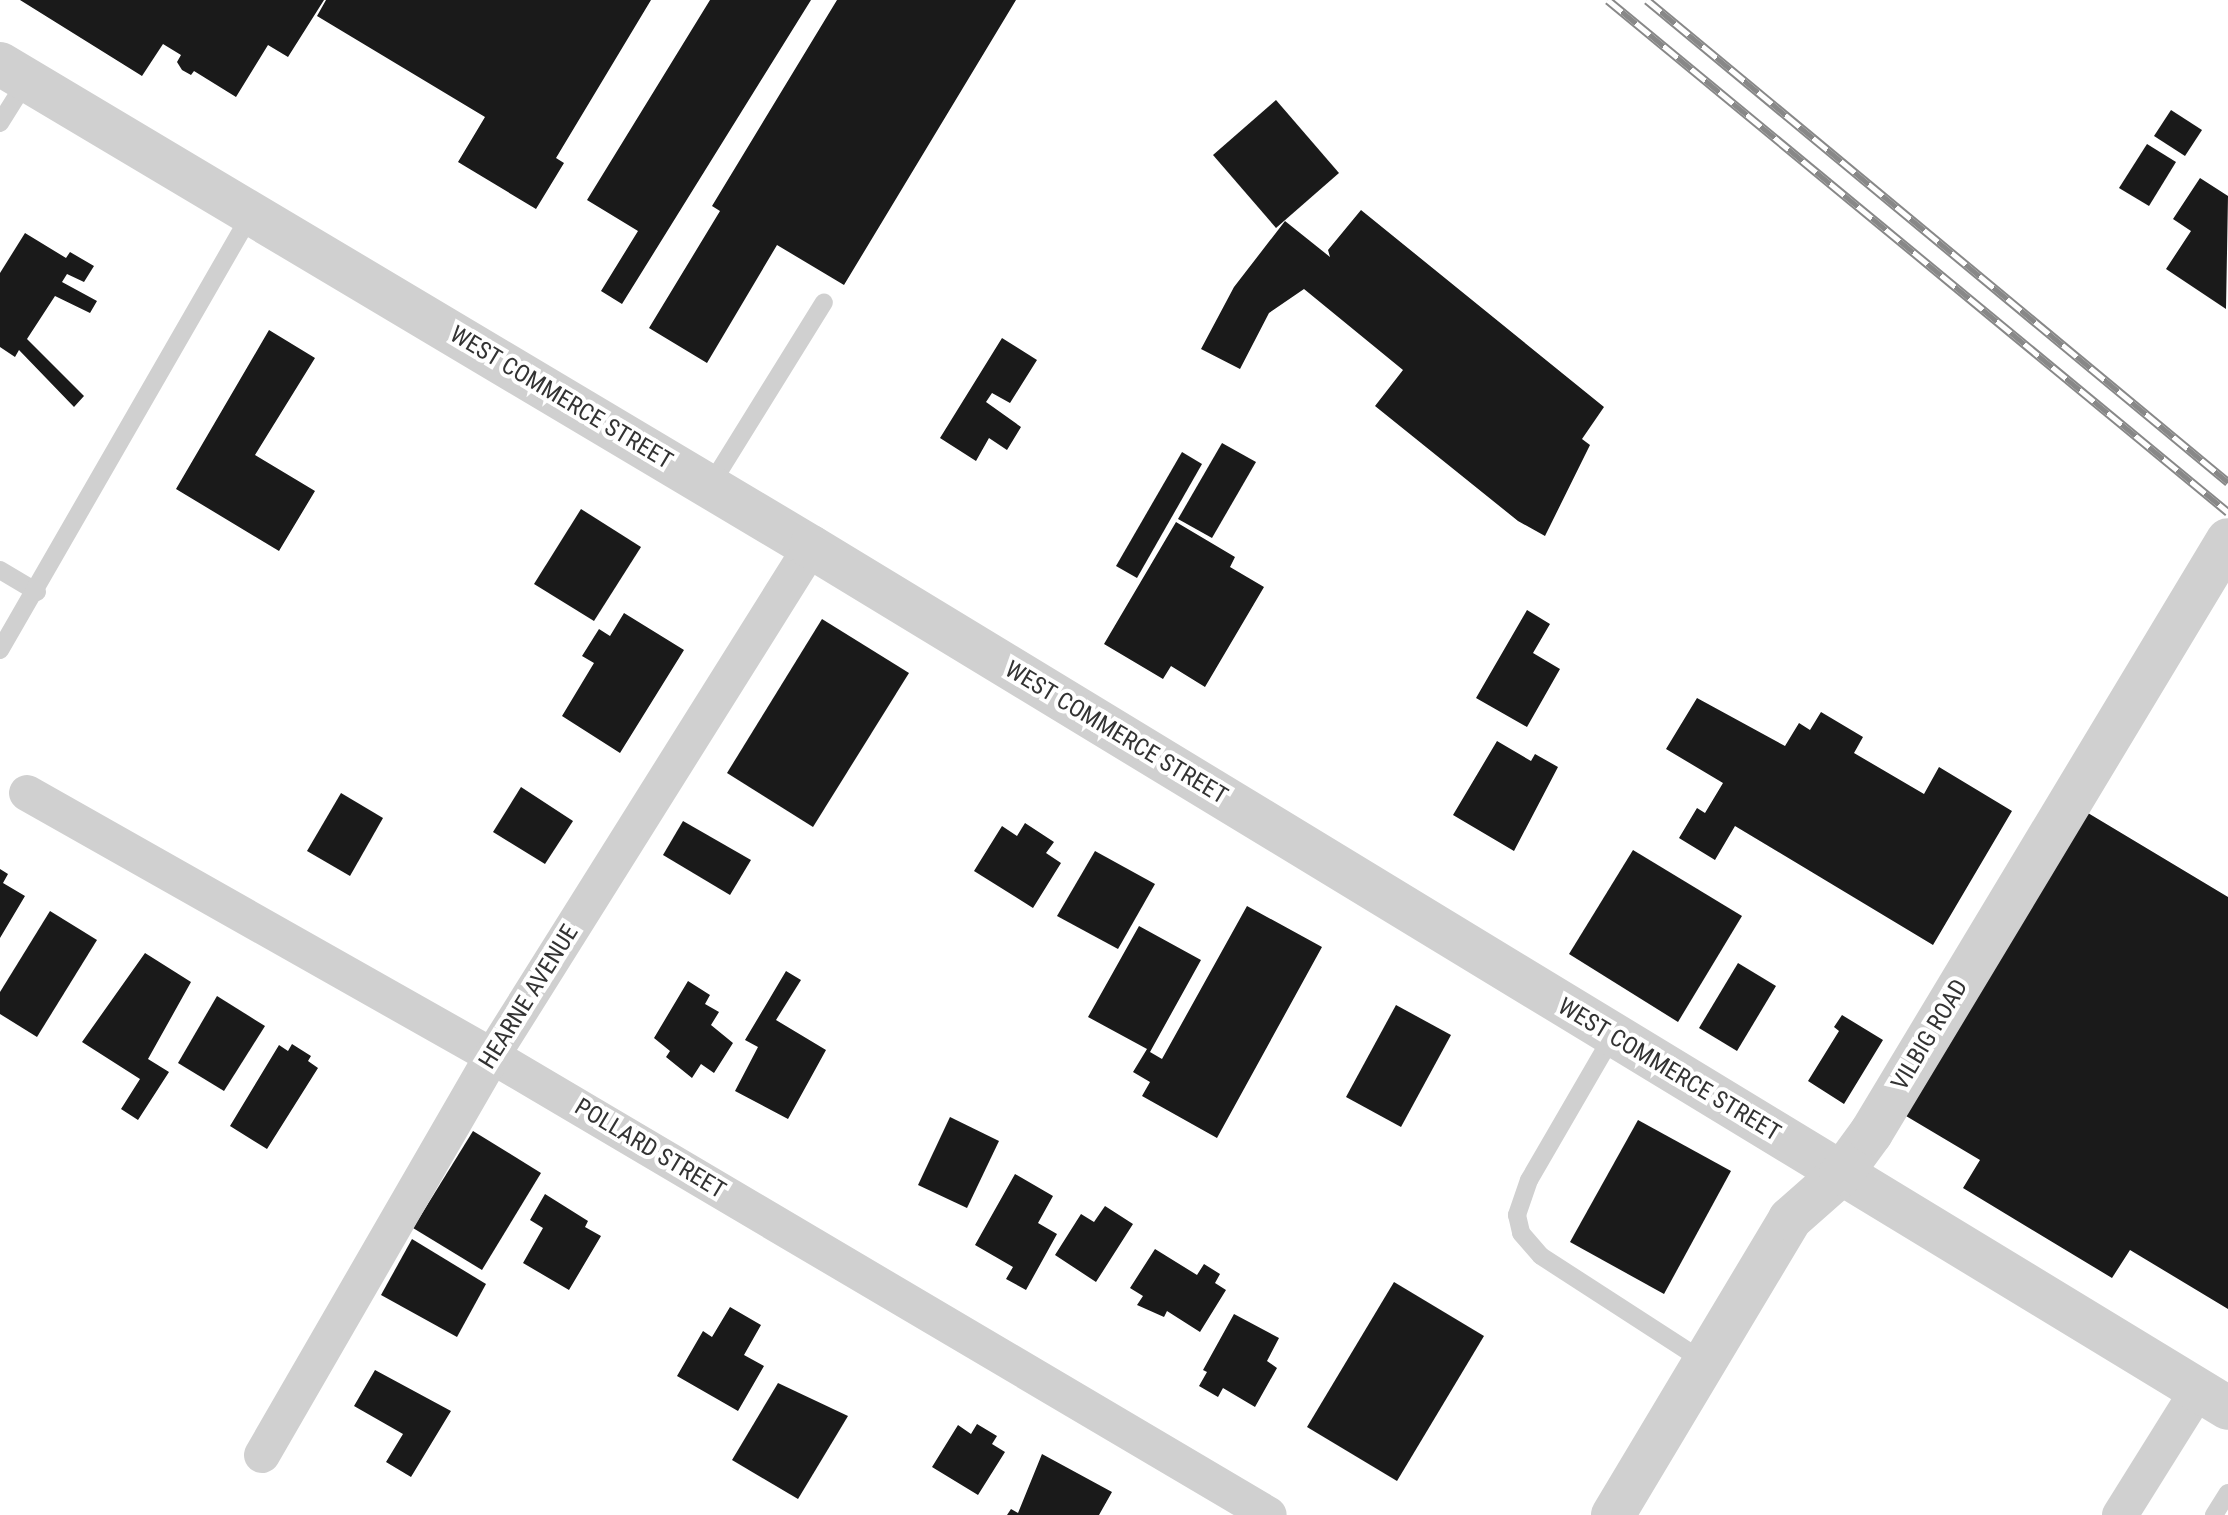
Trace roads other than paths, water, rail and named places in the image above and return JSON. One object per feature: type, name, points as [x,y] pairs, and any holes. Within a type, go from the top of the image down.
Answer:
[{"type":"street","name":"WEST COMMERCE STREET","points":[[13,72],[710,486],[1612,1037],[2213,1399]]},
{"type":"street","name":"VILBIG ROAD","points":[[1613,1515],[1790,1219],[1841,1174],[1871,1133],[2228,540]]},
{"type":"street","name":"HEARNE AVENUE","points":[[262,1455],[492,1056],[811,547]]},
{"type":"street","name":"POLLARD STREET","points":[[27,793],[492,1056],[1269,1515]]},
{"type":"street","points":[[2120,1515],[2213,1399]]},
{"type":"lane","points":[[0,123],[13,72]]},
{"type":"lane","points":[[0,650],[37,592],[251,214]]},
{"type":"lane","points":[[710,486],[824,302]]},
{"type":"lane","points":[[0,570],[37,592]]},
{"type":"lane","points":[[1612,1037],[1529,1180],[1517,1215],[1521,1233],[1541,1256],[1703,1361]]},
{"type":"lane","points":[[2214,1515],[2228,1493]]},
{"type":"railway","points":[[1608,0],[2228,512]]},
{"type":"railway","points":[[1647,0],[2228,482]]}]
